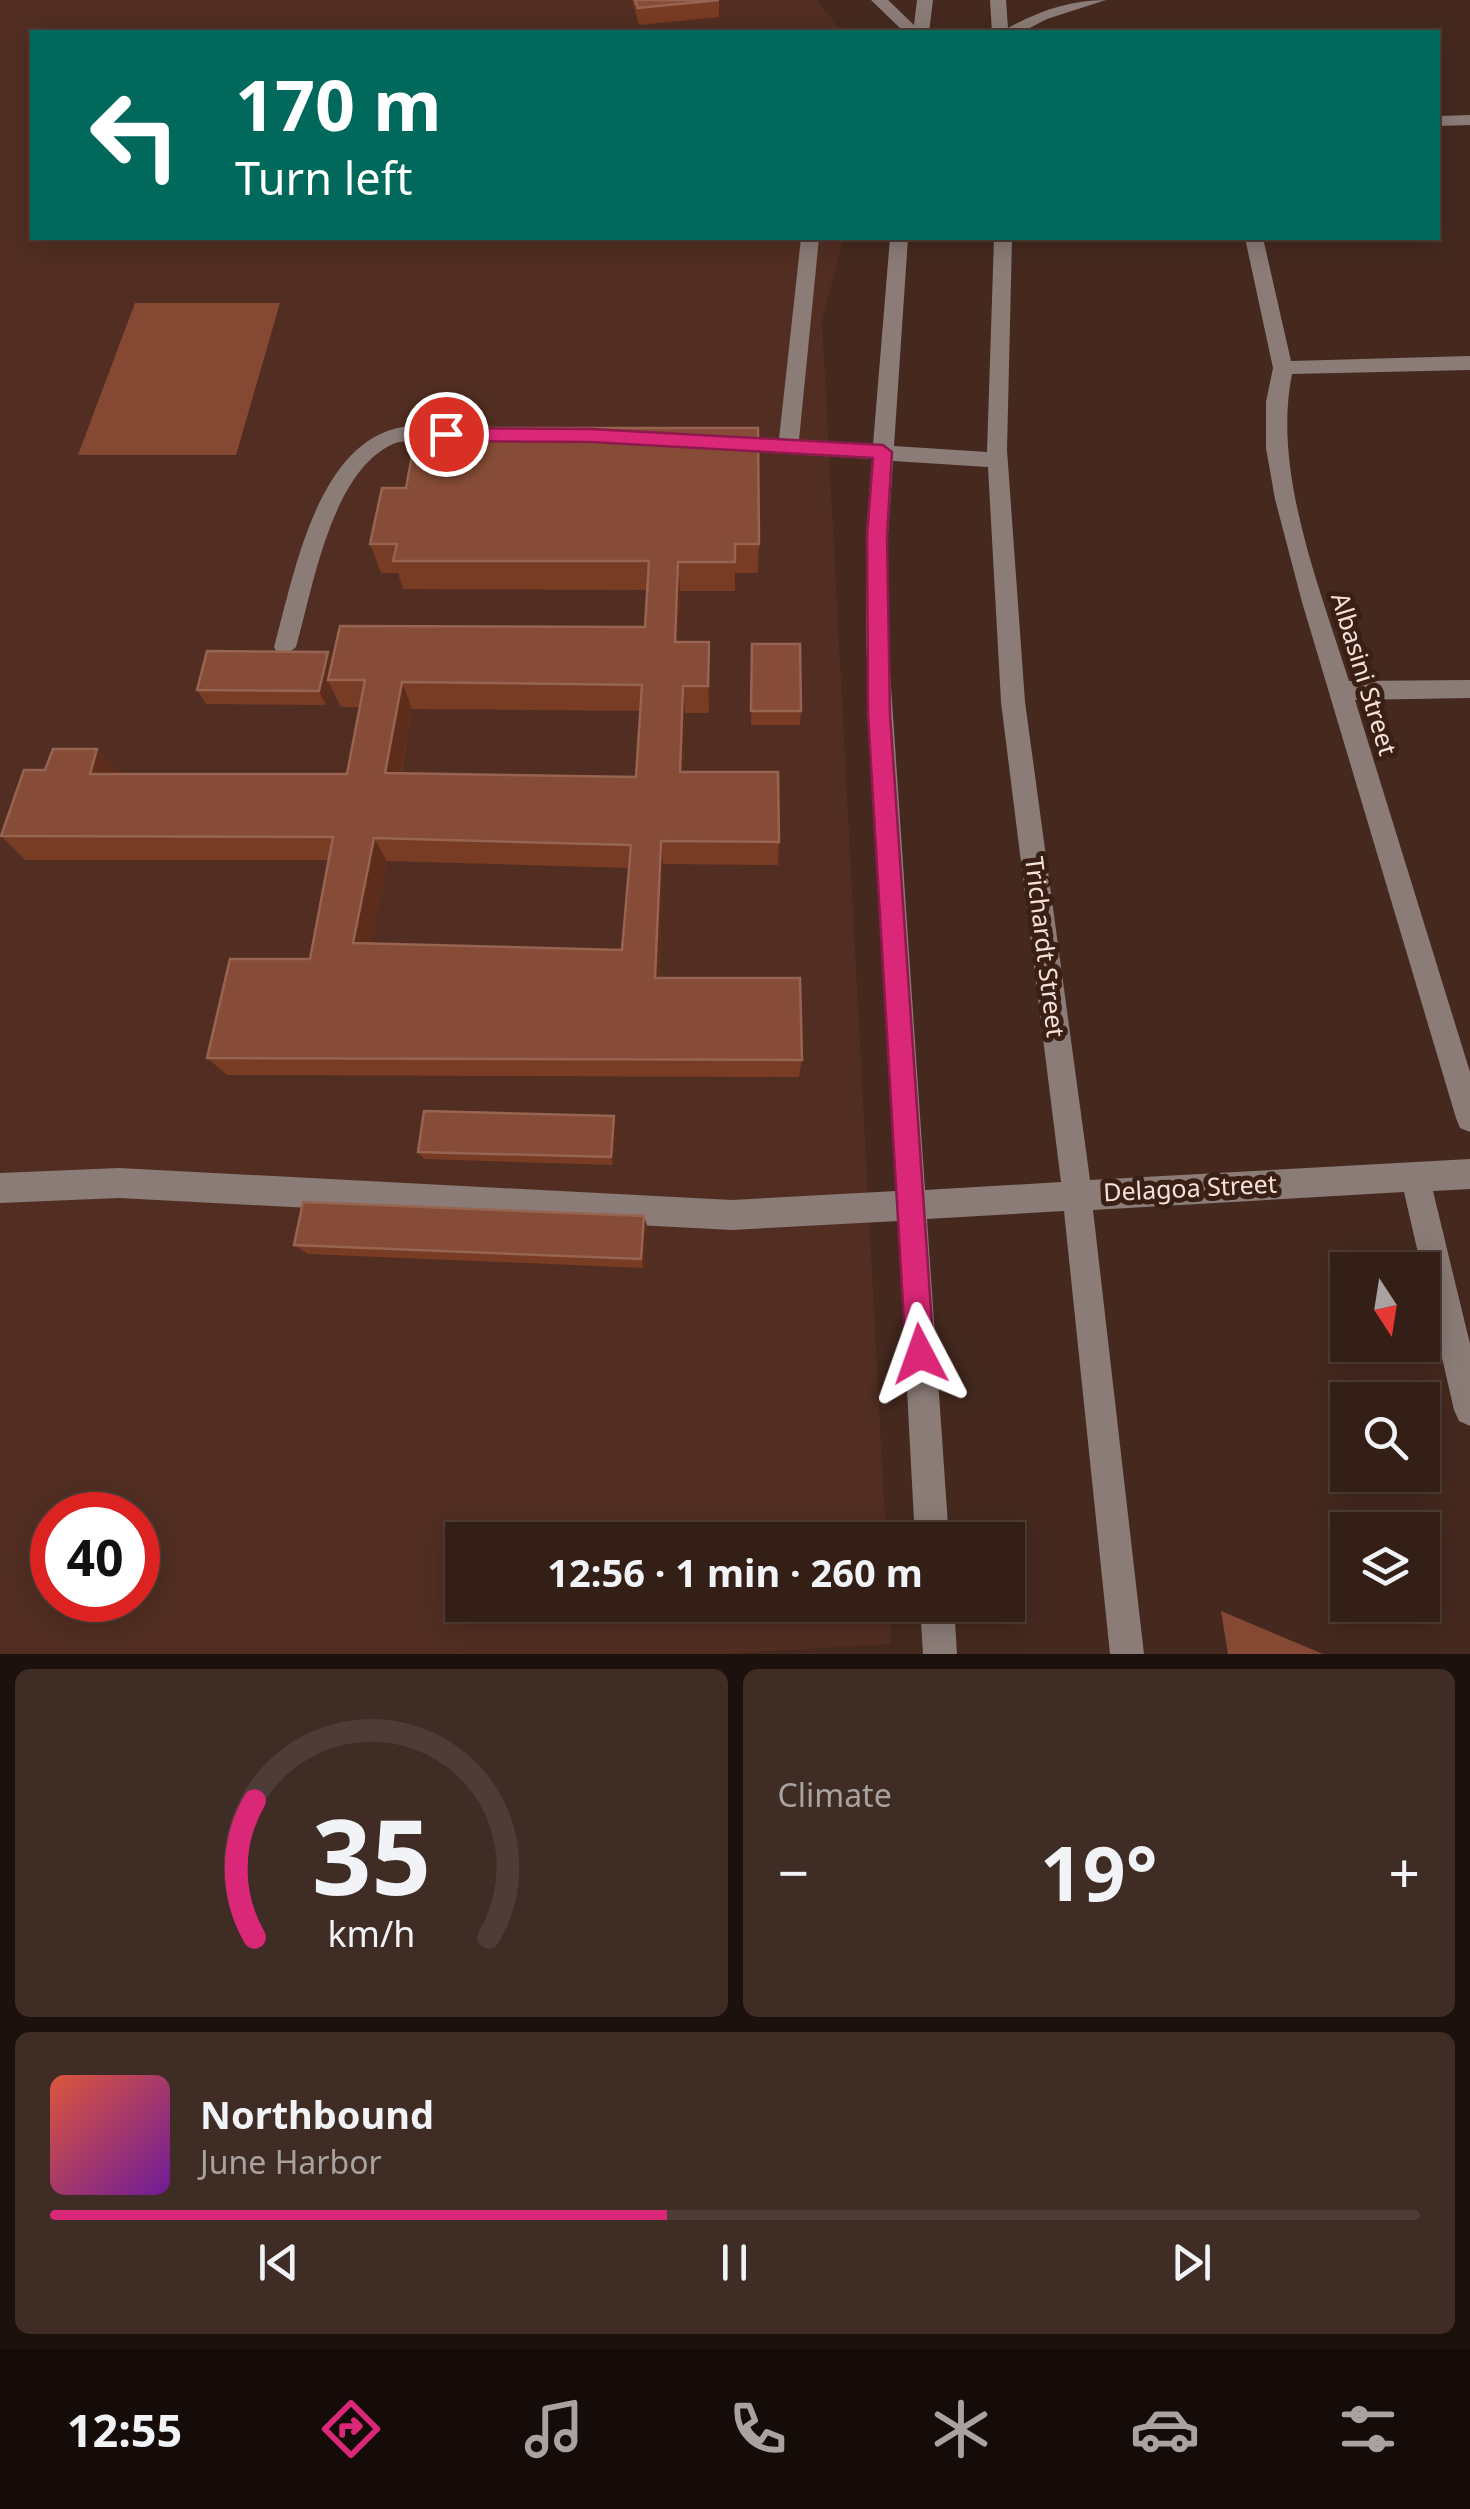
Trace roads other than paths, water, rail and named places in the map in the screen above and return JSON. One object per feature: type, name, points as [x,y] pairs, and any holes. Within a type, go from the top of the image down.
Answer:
[{"type":"street","points":[[879,0],[910,30]]},
{"type":"street","points":[[922,30],[925,0]]},
{"type":"street","points":[[998,0],[1000,30]]},
{"type":"street","points":[[1016,30],[1042,16],[1098,0]]},
{"type":"street","points":[[1440,121],[1470,120]]},
{"type":"street","points":[[788,446],[810,240]]},
{"type":"street","points":[[900,240],[877,536],[879,714],[931,1522]]},
{"type":"street","name":"Trichardt Street","points":[[1004,240],[998,460],[1013,702],[1076,1194],[1127,1654]]},
{"type":"street","name":"Albasini Street","points":[[1254,240],[1283,368],[1276,402],[1276,448],[1313,602],[1470,1118]]},
{"type":"street","points":[[1283,368],[1470,363]]},
{"type":"street","points":[[285,647],[324,523],[344,474],[362,452],[391,436],[464,434]]},
{"type":"street","points":[[709,442],[998,460]]},
{"type":"street","points":[[1340,691],[1470,690]]},
{"type":"street","name":"Delagoa Street","points":[[0,1188],[119,1183],[732,1214],[1470,1174]]},
{"type":"street","points":[[1415,1178],[1470,1410]]},
{"type":"street","points":[[937,1622],[940,1654]]}]
